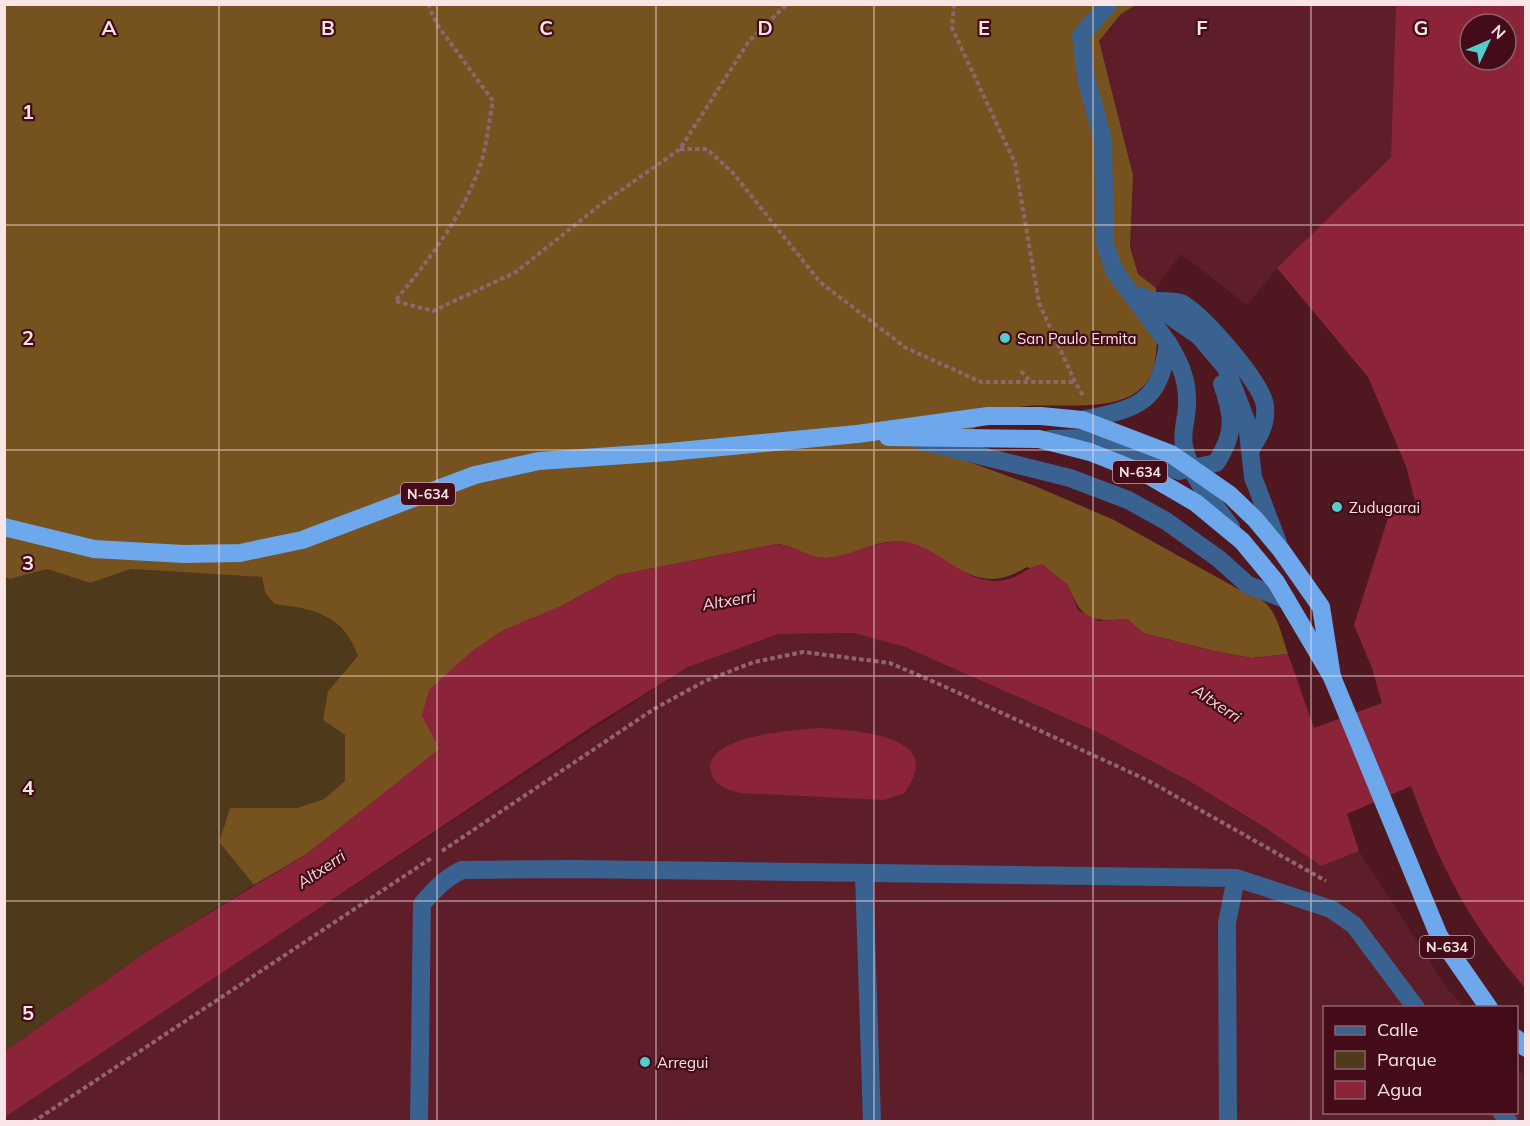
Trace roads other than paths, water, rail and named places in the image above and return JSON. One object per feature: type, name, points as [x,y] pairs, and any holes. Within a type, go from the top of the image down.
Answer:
[{"type":"highway","name":"N-634","points":[[4,527],[94,549],[184,554],[240,553],[302,540],[475,475],[539,461],[857,434],[988,416],[1089,419],[1171,454],[1230,495],[1281,550],[1321,608],[1332,677]]},
{"type":"highway","name":"N-634","points":[[857,434],[913,439],[970,436],[1039,439],[1090,452],[1148,475],[1196,503],[1242,541],[1276,582],[1332,677],[1439,936],[1489,1006]]},
{"type":"street","points":[[1108,4],[1081,36],[1086,78],[1103,140],[1105,245],[1116,272],[1184,368],[1188,404],[1183,436],[1184,448],[1205,493],[1242,541]]},
{"type":"street","points":[[1116,272],[1146,300],[1199,336],[1226,368],[1236,390],[1251,449],[1253,477],[1262,506],[1281,550]]},
{"type":"street","points":[[1146,300],[1180,303],[1218,334],[1246,372],[1266,404],[1264,428],[1251,449]]},
{"type":"street","points":[[1039,439],[1087,438],[1112,444],[1179,471],[1194,470],[1216,463],[1227,445],[1233,427],[1222,383],[1199,336]]},
{"type":"street","points":[[1089,419],[1115,414],[1135,406],[1150,393],[1163,375],[1168,343]]},
{"type":"street","points":[[913,439],[1070,478],[1128,500],[1166,520],[1219,559],[1248,585],[1287,600]]},
{"type":"street","points":[[419,1122],[422,904],[450,875],[462,870],[573,869],[1236,878],[1331,909],[1354,925],[1415,1006]]},
{"type":"street","points":[[864,874],[872,1122]]},
{"type":"street","points":[[1228,1122],[1227,923],[1236,878]]},
{"type":"water","name":"Altxerri","points":[[1396,5],[1525,5],[1525,988],[1487,940],[1458,893],[1433,843],[1411,786],[1347,814],[1359,851],[1321,866],[1261,825],[1189,781],[1095,731],[905,647],[854,633],[778,634],[688,667],[593,726],[5,1117],[5,1051],[152,948],[308,853],[439,749],[422,715],[429,690],[472,651],[503,630],[563,605],[618,575],[777,544],[825,558],[888,542],[911,543],[923,547],[970,575],[995,581],[1009,579],[1042,564],[1067,584],[1078,610],[1098,621],[1127,619],[1143,633],[1252,658],[1288,654],[1314,728],[1382,703],[1372,668],[1354,625],[1390,512],[1419,517],[1406,466],[1368,377],[1277,268],[1391,157]]},
{"type":"water","points":[[819,728],[877,735],[905,746],[914,755],[916,767],[905,793],[884,800],[739,793],[722,786],[713,777],[712,760],[721,750],[735,742],[772,733]]},
{"type":"place","name":"San Paulo Ermita","points":[[1005,338]]},
{"type":"place","name":"Zudugarai","points":[[1337,507]]},
{"type":"place","name":"Arregui","points":[[645,1062]]}]
